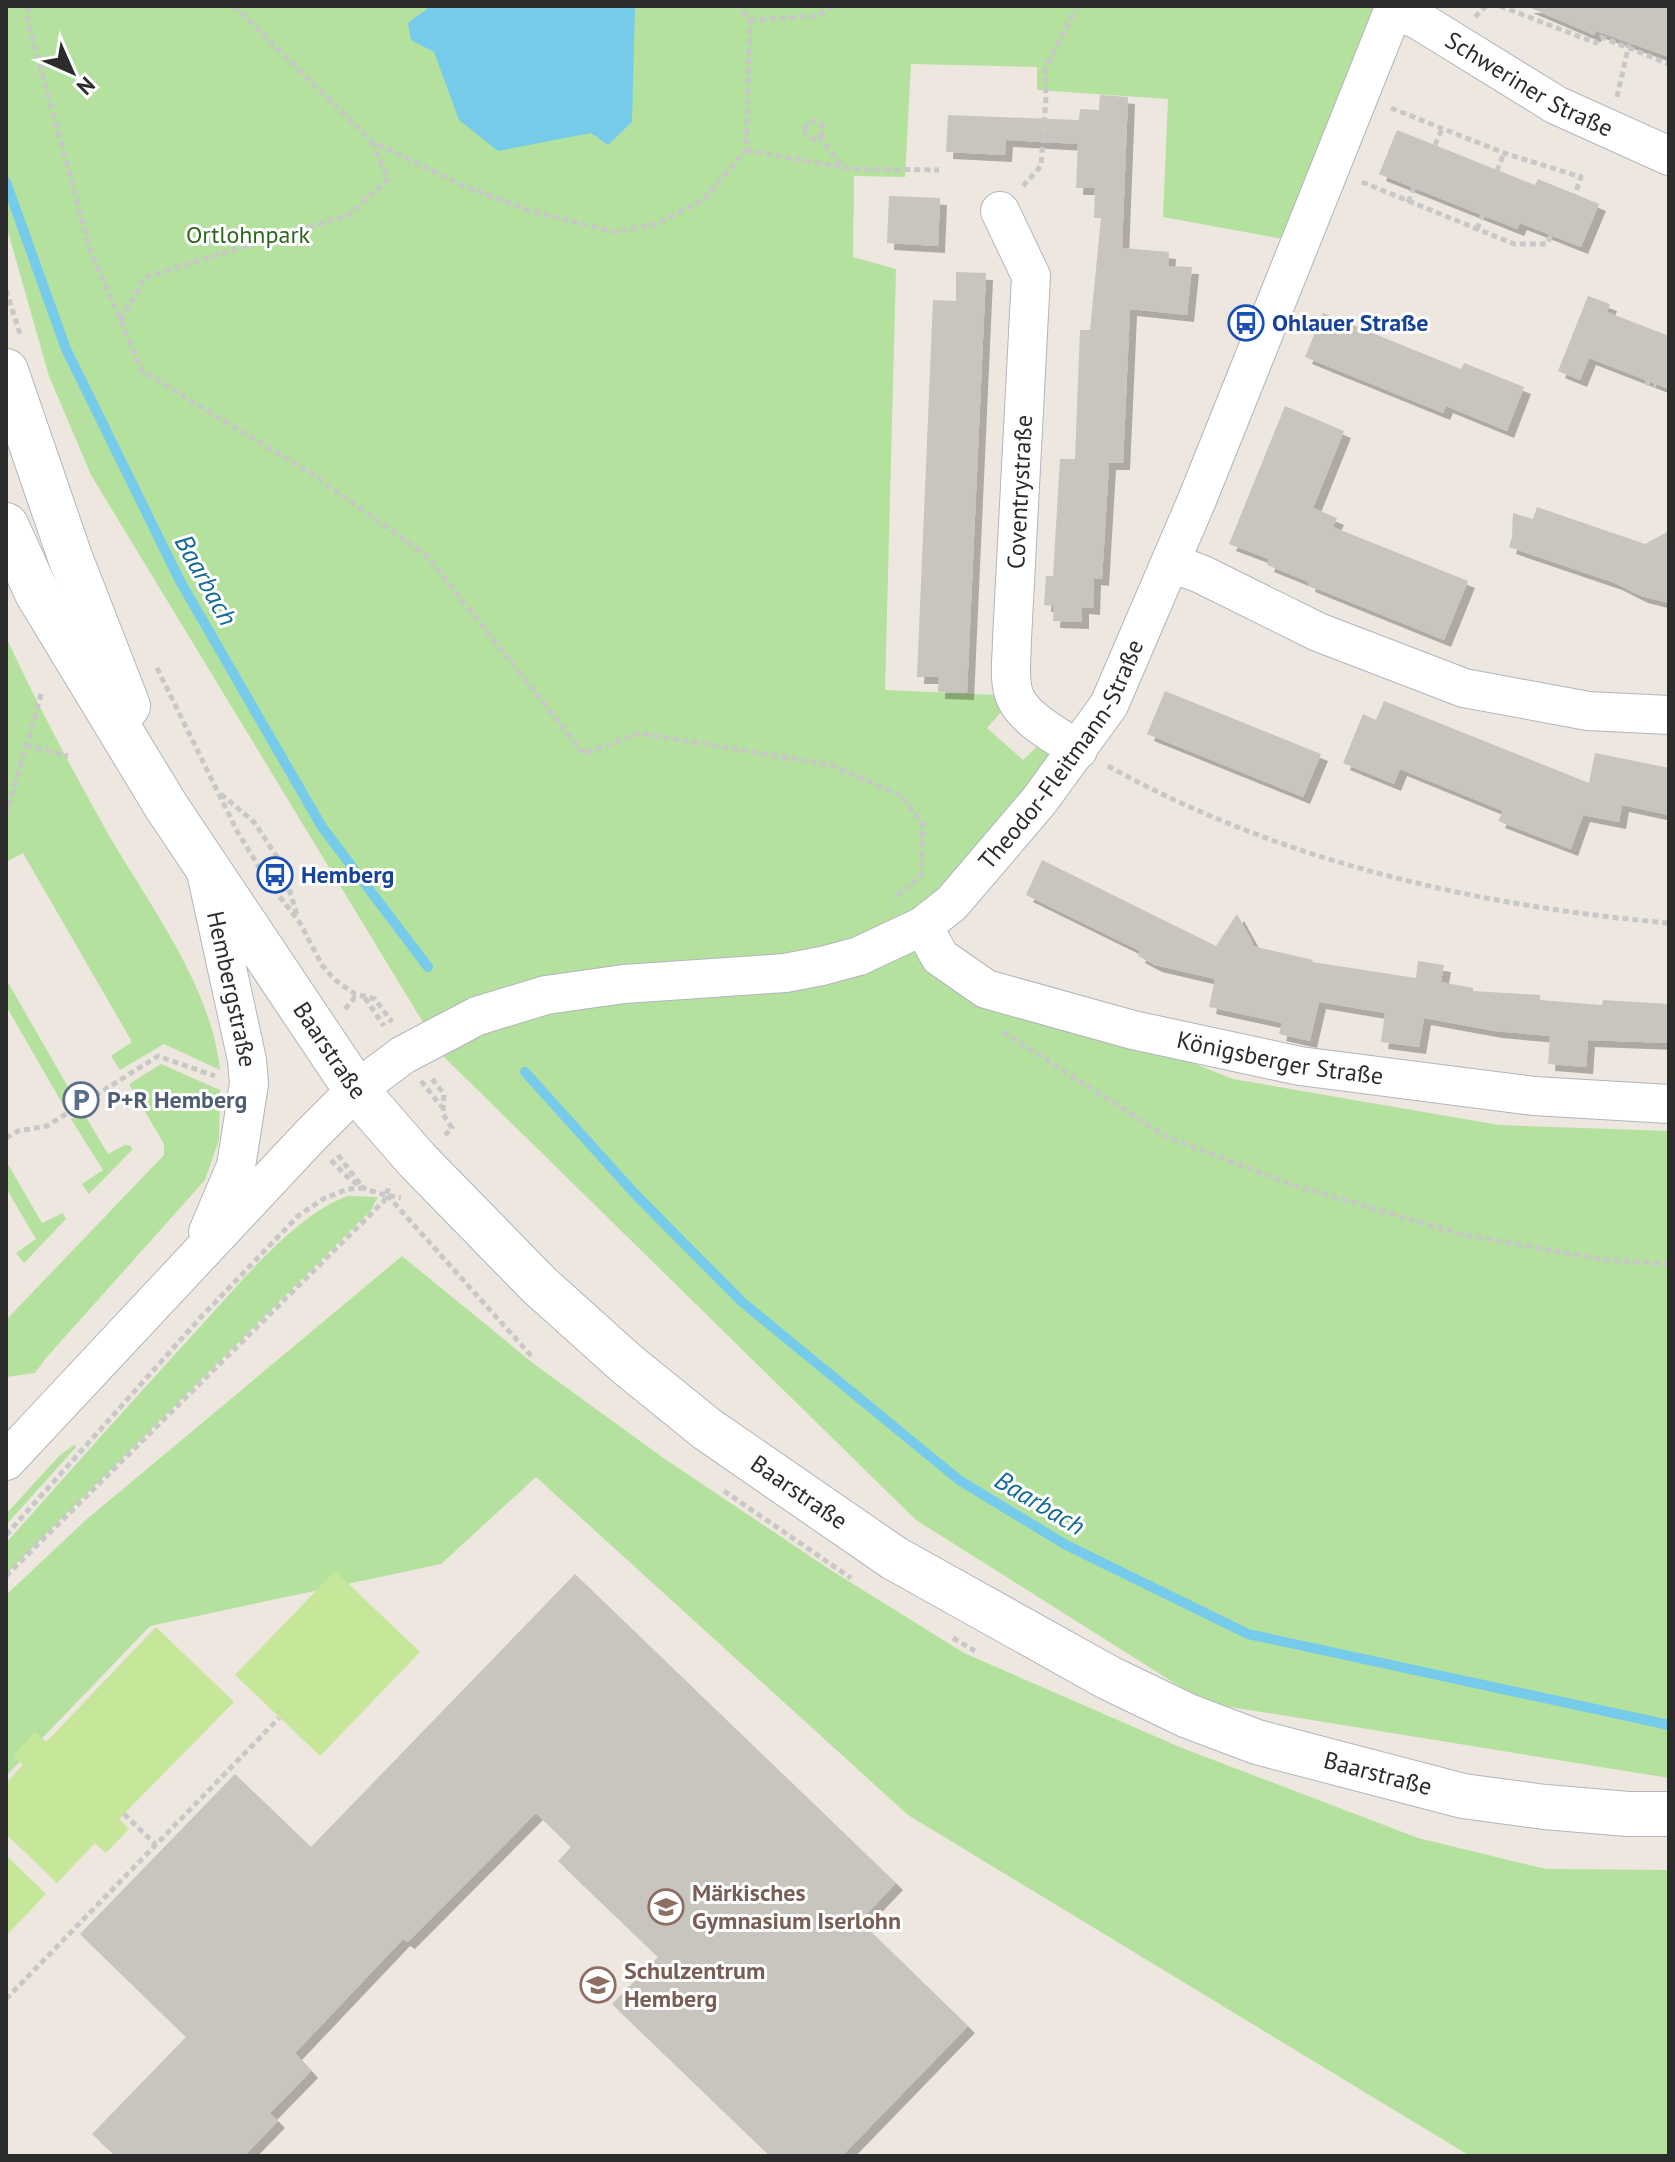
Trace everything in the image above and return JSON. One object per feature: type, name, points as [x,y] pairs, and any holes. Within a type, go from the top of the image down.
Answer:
[{"type":"main road","name":"Baarstraße","points":[[15,360],[70,557],[166,806]]},
{"type":"main road","name":"Baarstraße","points":[[6,525],[44,607],[166,806],[356,1090],[417,1160],[540,1286],[628,1365],[707,1429],[894,1558],[1109,1678],[1188,1716],[1257,1742],[1463,1796],[1545,1807],[1669,1814]]},
{"type":"street","name":"Theodor-Fleitmann-Straße","points":[[356,1090],[403,1055],[477,1016],[546,995],[624,984],[785,973],[859,956],[923,926],[952,903],[1078,750],[1109,705],[1171,563],[1394,8]]},
{"type":"street","name":"Schweriner Straße","points":[[1394,8],[1556,105],[1669,156]]},
{"type":"street","name":"Coventrystraße","points":[[1000,211],[1031,276],[1012,639],[1013,693],[1025,711],[1078,750]]},
{"type":"street","points":[[1171,563],[1201,574],[1318,632],[1464,688],[1588,711],[1669,715]]},
{"type":"street","name":"Hembergstraße","points":[[199,1253],[236,1166],[249,1084],[247,1060],[204,861]]},
{"type":"street","name":"Königsberger Straße","points":[[923,926],[940,957],[986,989],[1133,1030],[1300,1066],[1534,1096],[1669,1104]]},
{"type":"street","name":"Hembergstraße","points":[[6,1461],[356,1090]]},
{"type":"path","points":[[29,6],[27,18],[90,249],[142,371],[312,474],[427,556],[584,754],[639,733],[831,765],[902,796],[923,825],[921,876],[884,906]]},
{"type":"path","points":[[234,6],[371,141],[466,187],[531,211],[614,232],[654,225],[703,200],[746,150],[750,20],[738,6]]},
{"type":"path","points":[[750,20],[817,16],[834,6]]},
{"type":"path","points":[[1000,211],[1041,166],[1045,69],[1077,6]]},
{"type":"path","points":[[1500,6],[1596,43],[1601,37],[1668,62]]},
{"type":"path","points":[[1607,129],[1613,116],[1628,46]]},
{"type":"path","points":[[1360,98],[1504,153],[1581,177],[1575,194]]},
{"type":"path","points":[[1435,145],[1442,129]]},
{"type":"path","points":[[819,136],[841,166]]},
{"type":"path","points":[[121,320],[145,277],[349,215],[388,179],[371,141]]},
{"type":"path","points":[[746,150],[852,169],[939,170]]},
{"type":"path","points":[[1497,171],[1504,153]]},
{"type":"path","points":[[1331,170],[1514,244],[1547,244],[1551,235]]},
{"type":"path","points":[[1408,202],[1414,187]]},
{"type":"path","points":[[1477,229],[1483,215]]},
{"type":"path","points":[[6,290],[15,360]]},
{"type":"path","points":[[1648,380],[1647,383],[1656,386]]},
{"type":"path","points":[[155,665],[237,831],[267,880],[300,923],[322,965],[354,997],[375,999],[381,1006]]},
{"type":"path","points":[[6,815],[42,691]]},
{"type":"path","points":[[26,745],[68,756]]},
{"type":"path","points":[[1078,750],[1136,782],[1312,855],[1456,893],[1597,917],[1669,923]]},
{"type":"path","points":[[220,793],[254,822],[281,863],[300,923]]},
{"type":"path","points":[[365,997],[370,1004]]},
{"type":"path","points":[[990,1024],[1167,1137],[1290,1184],[1460,1234],[1605,1260],[1669,1264]]},
{"type":"path","points":[[6,1138],[18,1131],[47,1126],[158,1056],[225,1080]]},
{"type":"path","points":[[437,1087],[444,1094],[443,1114],[452,1128],[441,1139]]},
{"type":"path","points":[[433,1098],[442,1107]]},
{"type":"path","points":[[351,1182],[363,1188]]},
{"type":"path","points":[[6,1535],[201,1317],[298,1216],[323,1199],[348,1189],[387,1191],[533,1358]]},
{"type":"path","points":[[6,1576],[384,1201],[387,1191]]},
{"type":"path","points":[[6,1999],[279,1718]]},
{"type":"path","points":[[124,1814],[156,1845]]},
{"type":"green space","name":"Ortlohnpark","points":[[6,6],[1392,6],[1299,242],[1163,217],[1168,99],[1037,90],[1037,67],[911,64],[905,177],[854,176],[853,257],[896,269],[885,690],[998,695],[1002,711],[987,728],[1023,760],[1041,743],[1057,763],[926,921],[990,983],[1233,1079],[1499,1125],[1669,1131],[1669,1778],[1206,1703],[916,1520],[444,1057],[91,475],[49,376],[6,225]]},
{"type":"green space","points":[[6,637],[89,800],[190,973],[214,1037],[220,1070],[164,1044],[120,1070],[111,1056],[132,1042],[23,853],[6,862]]},
{"type":"green space","points":[[6,979],[76,1101],[65,1108],[6,1006]]},
{"type":"green space","points":[[161,1064],[220,1090],[219,1140],[205,1180],[35,1373],[6,1377],[6,1320],[164,1155],[164,1144],[129,1084]]},
{"type":"green space","points":[[83,1112],[108,1154],[125,1145],[131,1146],[132,1150],[89,1194],[82,1184],[103,1170],[71,1119]]},
{"type":"green space","points":[[6,1161],[42,1223],[63,1213],[66,1219],[24,1263],[16,1253],[36,1239],[6,1188]]},
{"type":"green space","points":[[348,1196],[378,1197],[371,1210],[6,1574],[6,1543],[150,1382],[287,1235],[328,1205]]},
{"type":"green space","points":[[402,1256],[534,1364],[662,1457],[829,1569],[964,1653],[1182,1748],[1418,1838],[1546,1869],[1669,1870],[1669,2156],[1470,2156],[908,1815],[536,1477],[441,1564],[150,1626],[6,1776],[6,1595],[87,1519]]},
{"type":"green space","points":[[74,1445],[76,1447],[6,1525],[6,1514],[60,1455]]},
{"type":"green space","points":[[335,1571],[420,1652],[320,1756],[235,1675]]},
{"type":"green space","points":[[156,1627],[234,1702],[119,1819],[129,1829],[106,1853],[95,1843],[57,1883],[6,1834],[6,1783],[23,1765],[13,1755],[35,1732],[46,1742]]},
{"type":"green space","points":[[6,1855],[46,1894],[6,1936]]},
{"type":"water","points":[[431,6],[635,6],[632,122],[608,145],[591,133],[498,151],[459,120],[434,52],[411,40],[408,23]]},
{"type":"building","points":[[1526,6],[1669,6],[1669,57],[1596,31],[1594,35]]},
{"type":"building","points":[[1100,95],[1128,97],[1122,248],[1169,252],[1168,266],[1192,267],[1187,315],[1130,309],[1123,463],[1109,463],[1102,579],[1094,578],[1093,608],[1082,607],[1082,622],[1053,621],[1054,606],[1044,605],[1046,576],[1053,576],[1060,459],[1075,459],[1080,330],[1090,330],[1101,218],[1094,218],[1095,188],[1076,188],[1078,144],[1006,140],[1005,155],[946,152],[948,115],[1079,120],[1080,109],[1099,110]]},
{"type":"building","points":[[1397,130],[1535,185],[1538,179],[1599,204],[1581,247],[1520,223],[1517,229],[1379,174]]},
{"type":"building","points":[[889,196],[940,198],[938,246],[887,243]]},
{"type":"building","points":[[956,272],[986,273],[967,693],[938,692],[939,677],[917,677],[933,300],[956,301]]},
{"type":"building","points":[[1588,296],[1610,304],[1607,312],[1669,336],[1669,389],[1589,358],[1580,380],[1558,371]]},
{"type":"building","points":[[1323,313],[1461,369],[1464,363],[1524,387],[1507,431],[1446,406],[1443,413],[1305,357]]},
{"type":"building","points":[[1285,406],[1344,431],[1313,508],[1337,518],[1333,527],[1468,581],[1444,640],[1308,585],[1309,582],[1267,565],[1269,559],[1229,544]]},
{"type":"building","points":[[1537,507],[1645,544],[1669,531],[1669,603],[1641,596],[1615,583],[1509,547],[1513,513],[1533,519]]},
{"type":"building","points":[[1165,691],[1321,754],[1303,797],[1147,734]]},
{"type":"building","points":[[1384,701],[1589,783],[1595,753],[1669,768],[1669,815],[1622,805],[1619,822],[1583,815],[1571,849],[1498,821],[1503,811],[1400,769],[1394,784],[1343,763],[1363,714],[1376,720]]},
{"type":"building","points":[[1042,860],[1216,946],[1237,914],[1252,946],[1312,962],[1416,978],[1418,961],[1444,965],[1441,982],[1473,988],[1473,991],[1540,995],[1540,1000],[1602,1005],[1603,1000],[1669,1004],[1669,1043],[1588,1040],[1586,1067],[1548,1064],[1550,1036],[1495,1031],[1424,1018],[1419,1047],[1381,1042],[1385,1013],[1319,1002],[1310,1041],[1279,1034],[1282,1023],[1209,1007],[1215,979],[1155,965],[1138,956],[1140,951],[1026,895]]},
{"type":"building","points":[[575,1574],[896,1883],[860,1921],[968,2026],[842,2156],[770,2156],[612,2004],[658,1957],[558,1861],[571,1847],[536,1813],[408,1942],[403,1939],[295,2053],[311,2071],[270,2113],[278,2121],[244,2156],[116,2156],[92,2134],[186,2037],[80,1934],[235,1774],[311,1847]]},
{"type":"waterway","name":"Baarbach","points":[[6,182],[66,349],[180,581],[322,827],[428,967]]},
{"type":"waterway","name":"Baarbach","points":[[525,1072],[635,1194],[742,1302],[959,1480],[1066,1545],[1248,1634],[1669,1725]]},
{"type":"place","name":"Ohlauer Straße","points":[[1246,323]]},
{"type":"place","name":"Hemberg","points":[[275,875]]},
{"type":"place","name":"P+R Hemberg","points":[[81,1100]]},
{"type":"place","name":"Märkisches Gymnasium Iserlohn","points":[[666,1907]]},
{"type":"place","name":"Schulzentrum Hemberg","points":[[598,1985]]}]
